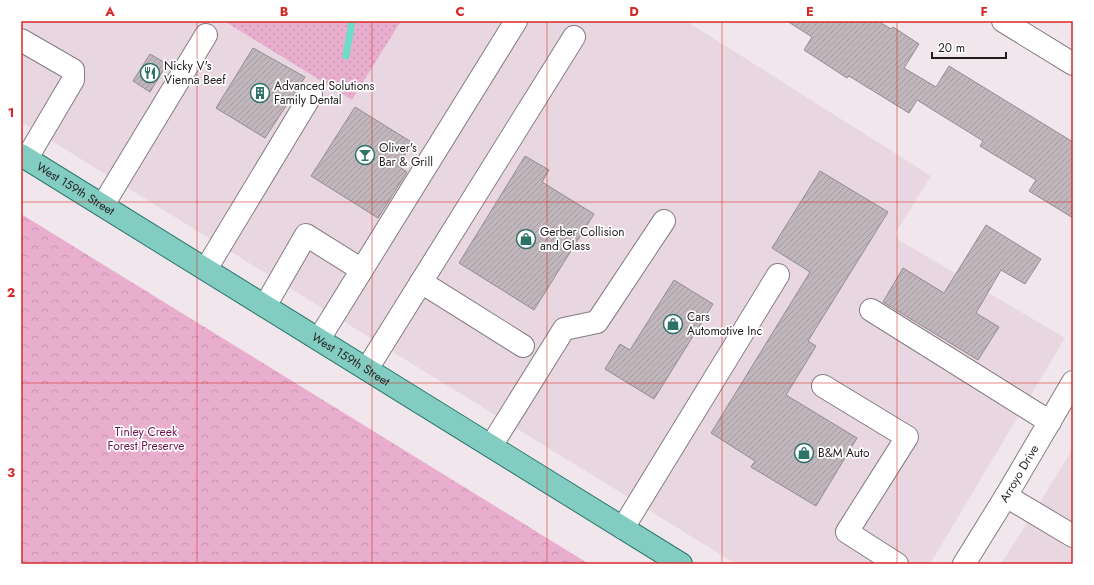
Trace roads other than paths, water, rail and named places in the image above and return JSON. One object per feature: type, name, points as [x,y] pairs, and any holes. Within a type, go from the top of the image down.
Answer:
[{"type":"main road","name":"West 159th Street","points":[[24,157],[681,564]]},
{"type":"street","points":[[319,339],[516,21]]},
{"type":"street","points":[[1003,21],[1073,64]]},
{"type":"street","points":[[102,205],[206,36]]},
{"type":"street","points":[[367,369],[574,37]]},
{"type":"street","points":[[21,40],[73,70],[73,80],[24,157]]},
{"type":"street","points":[[206,269],[311,95]]},
{"type":"street","points":[[491,446],[564,329],[597,322],[664,221]]},
{"type":"street","points":[[265,306],[306,236],[362,270]]},
{"type":"street","points":[[623,528],[778,275]]},
{"type":"street","points":[[421,282],[523,346]]},
{"type":"street","points":[[871,310],[1050,422]]},
{"type":"street","name":"Arroyo Drive","points":[[964,564],[1073,382]]},
{"type":"street","points":[[822,386],[907,437],[847,532],[897,564]]},
{"type":"street","points":[[1006,496],[1073,536]]},
{"type":"waterway","points":[[346,56],[352,21]]},
{"type":"place","name":"Nicky V's Vienna Beef","points":[[150,73]]},
{"type":"place","name":"Advanced Solutions Family Dental","points":[[260,93]]},
{"type":"place","name":"Oliver's Bar & Grill","points":[[365,155]]},
{"type":"place","name":"Gerber Collision and Glass","points":[[526,239]]},
{"type":"place","name":"Cars Automotive Inc","points":[[673,324]]},
{"type":"place","name":"B&M Auto","points":[[804,453]]},
{"type":"park label","name":"Tinley Creek Forest Preserve","points":[[146,439]]}]
